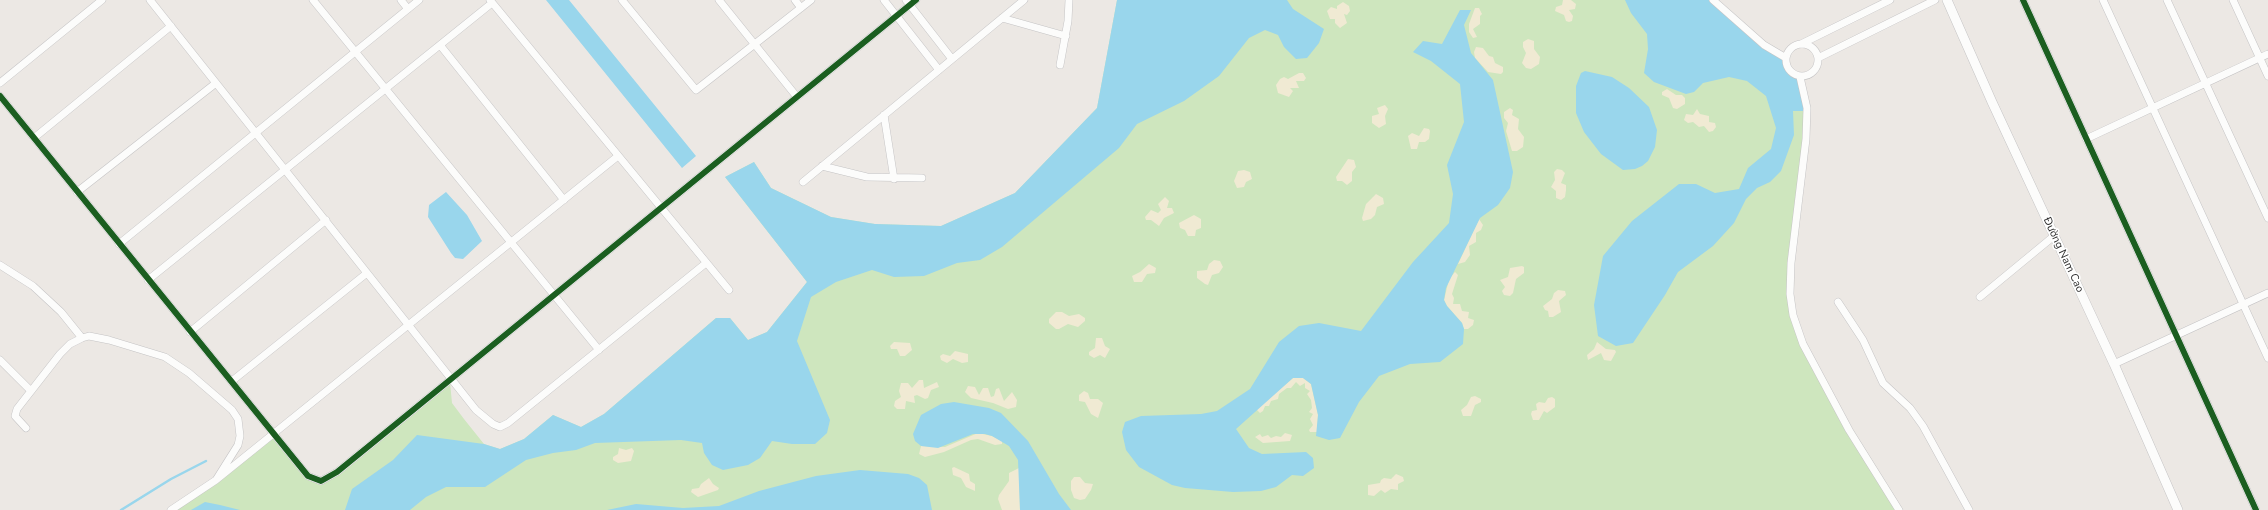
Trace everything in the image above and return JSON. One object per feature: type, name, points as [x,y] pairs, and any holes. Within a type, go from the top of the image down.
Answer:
[{"type":"street","points":[[0,83],[102,0]]},
{"type":"street","points":[[150,0],[476,410],[493,424],[500,427],[508,423],[706,263]]},
{"type":"street","points":[[313,0],[599,350]]},
{"type":"street","points":[[401,0],[408,9]]},
{"type":"street","points":[[119,244],[418,0]]},
{"type":"street","points":[[622,0],[696,90],[811,0]]},
{"type":"street","points":[[719,0],[797,97]]},
{"type":"street","points":[[795,0],[801,8]]},
{"type":"street","points":[[884,0],[939,70]]},
{"type":"street","points":[[803,182],[1024,0]]},
{"type":"street","points":[[1060,65],[1066,36],[1069,0]]},
{"type":"street","points":[[1713,0],[1764,45],[1786,58]]},
{"type":"street","points":[[1801,44],[1814,50],[1818,58],[1814,72],[1800,77],[1791,73],[1787,68],[1786,58],[1791,48],[1890,0]]},
{"type":"street","points":[[1818,58],[1935,0]]},
{"type":"street","name":"Đường Nam Cao","points":[[1947,0],[2114,364],[2178,510]]},
{"type":"street","points":[[2023,0],[2256,510]]},
{"type":"street","points":[[2102,0],[2268,358]]},
{"type":"street","points":[[2167,0],[2268,218]]},
{"type":"street","points":[[2233,0],[2268,76]]},
{"type":"street","points":[[148,280],[386,88],[491,1],[728,290]]},
{"type":"street","points":[[0,96],[308,476],[312,479],[323,480],[337,472],[897,16],[911,2],[952,59]]},
{"type":"street","points":[[1002,18],[1066,36]]},
{"type":"street","points":[[34,138],[171,26]]},
{"type":"street","points":[[440,44],[564,200]]},
{"type":"street","points":[[2086,139],[2151,107],[2268,54]]},
{"type":"street","points":[[1800,77],[1807,108],[1806,139],[1796,212],[1791,264],[1790,294],[1793,315],[1803,344],[1849,430],[1899,510]]},
{"type":"street","points":[[77,192],[216,82]]},
{"type":"street","points":[[884,115],[894,179]]},
{"type":"street","points":[[171,510],[216,480],[618,156]]},
{"type":"street","points":[[822,166],[867,177],[894,179],[922,178]]},
{"type":"street","points":[[190,332],[326,220]]},
{"type":"street","points":[[1980,297],[2054,236]]},
{"type":"street","points":[[0,265],[33,286],[61,312],[82,338]]},
{"type":"street","points":[[232,381],[367,273]]},
{"type":"street","points":[[2114,364],[2268,293]]},
{"type":"street","points":[[1838,302],[1864,340],[1883,383],[1910,408],[1923,426],[1969,510]]},
{"type":"street","points":[[26,428],[16,419],[15,413],[30,390],[60,354],[70,344],[89,336],[109,340],[165,357],[189,373],[232,410],[238,419],[240,436],[238,445],[216,480]]},
{"type":"street","points":[[0,360],[30,390]]},
{"type":"green space","points":[[1117,0],[1709,0],[1762,48],[1783,60],[1784,68],[1790,76],[1798,79],[1804,109],[1804,138],[1788,266],[1790,316],[1896,510],[176,510],[273,437],[306,478],[317,483],[327,482],[450,382],[452,403],[484,444],[500,449],[524,439],[553,415],[581,427],[604,414],[716,318],[730,318],[748,340],[767,332],[807,282],[725,177],[754,162],[771,188],[831,217],[875,224],[941,226],[1015,193],[1097,108]]},
{"type":"sand","points":[[1563,0],[1571,0],[1576,4],[1575,9],[1569,10],[1573,16],[1572,21],[1566,21],[1564,15],[1555,11],[1556,7],[1562,5]]},
{"type":"sand","points":[[1343,2],[1349,6],[1350,11],[1347,15],[1344,14],[1347,23],[1340,28],[1335,23],[1335,19],[1330,19],[1327,11],[1331,7],[1337,9],[1337,6]]},
{"type":"sand","points":[[1475,8],[1479,8],[1482,14],[1480,16],[1480,24],[1473,29],[1477,37],[1473,38],[1469,32],[1469,24]]},
{"type":"sand","points":[[1528,39],[1534,41],[1534,49],[1540,57],[1539,64],[1531,69],[1526,68],[1522,63],[1526,53],[1523,47],[1523,42]]},
{"type":"sand","points":[[1476,47],[1483,48],[1489,56],[1493,57],[1495,63],[1503,67],[1503,72],[1501,74],[1488,72],[1475,58],[1474,52]]},
{"type":"sand","points":[[1299,73],[1303,73],[1306,78],[1304,81],[1296,81],[1299,88],[1290,88],[1293,91],[1289,97],[1278,93],[1276,85],[1280,79],[1284,77],[1288,79]]},
{"type":"sand","points":[[1667,89],[1676,95],[1682,95],[1685,98],[1685,104],[1677,109],[1673,108],[1669,98],[1662,95],[1662,92]]},
{"type":"sand","points":[[1385,105],[1388,109],[1385,116],[1386,124],[1379,128],[1372,123],[1372,116],[1379,114],[1377,108]]},
{"type":"sand","points":[[1510,108],[1513,110],[1512,115],[1519,119],[1518,129],[1524,137],[1523,147],[1517,151],[1512,151],[1506,131],[1508,123],[1504,118],[1504,112]]},
{"type":"sand","points":[[1697,109],[1700,114],[1709,116],[1709,122],[1715,123],[1716,127],[1713,131],[1709,132],[1704,126],[1699,127],[1693,122],[1688,123],[1684,120],[1686,114],[1693,115]]},
{"type":"sand","points":[[1424,128],[1429,129],[1430,131],[1429,139],[1425,142],[1419,142],[1417,149],[1411,149],[1408,136],[1412,133],[1419,136]]},
{"type":"sand","points":[[1348,159],[1354,160],[1356,167],[1352,172],[1352,181],[1347,185],[1342,181],[1337,181],[1336,177]]},
{"type":"sand","points":[[1557,169],[1562,170],[1565,173],[1561,183],[1566,185],[1565,197],[1561,200],[1556,198],[1556,191],[1551,187],[1555,180],[1554,172]]},
{"type":"sand","points":[[1244,170],[1250,172],[1252,179],[1246,182],[1244,187],[1237,188],[1234,181],[1238,171]]},
{"type":"sand","points":[[1376,194],[1383,198],[1384,204],[1377,207],[1375,215],[1371,219],[1363,221],[1362,218],[1366,204]]},
{"type":"sand","points":[[1165,197],[1169,201],[1167,208],[1172,208],[1174,213],[1164,218],[1159,226],[1151,220],[1146,220],[1145,217],[1151,210],[1158,213],[1161,210],[1158,204]]},
{"type":"sand","points":[[1194,215],[1201,219],[1201,228],[1196,230],[1195,236],[1188,236],[1185,230],[1180,228],[1179,223]]},
{"type":"sand","points":[[1479,219],[1483,225],[1481,230],[1476,233],[1476,242],[1469,246],[1470,255],[1465,262],[1458,264]]},
{"type":"sand","points":[[1214,260],[1220,261],[1223,267],[1219,273],[1212,275],[1208,285],[1197,278],[1197,271],[1207,270],[1209,264]]},
{"type":"sand","points":[[1149,264],[1156,268],[1155,273],[1147,274],[1142,282],[1134,282],[1132,276],[1140,272]]},
{"type":"sand","points":[[1524,267],[1524,273],[1516,279],[1513,293],[1510,296],[1504,295],[1502,291],[1505,287],[1500,280],[1508,277],[1510,268]]},
{"type":"sand","points":[[1455,272],[1458,275],[1452,294],[1454,298],[1453,304],[1460,304],[1462,311],[1469,312],[1468,318],[1474,320],[1473,325],[1468,329],[1464,329],[1462,323],[1447,306],[1444,300],[1449,279]]},
{"type":"sand","points":[[1558,290],[1565,291],[1566,295],[1559,301],[1561,312],[1553,317],[1549,317],[1548,311],[1545,310],[1543,306],[1552,299],[1554,293]]},
{"type":"sand","points":[[1056,312],[1062,312],[1069,316],[1079,314],[1085,318],[1085,321],[1078,327],[1068,324],[1056,329],[1049,323],[1049,319]]},
{"type":"sand","points":[[1096,338],[1102,338],[1105,346],[1110,349],[1105,358],[1100,355],[1094,358],[1089,355],[1089,352],[1095,348]]},
{"type":"sand","points":[[894,342],[910,343],[912,350],[905,356],[900,356],[897,349],[891,349],[890,346]]},
{"type":"sand","points":[[1597,342],[1606,349],[1615,350],[1616,352],[1611,361],[1604,360],[1601,353],[1588,360],[1587,355],[1594,349]]},
{"type":"sand","points":[[955,351],[968,354],[968,362],[962,363],[953,359],[947,363],[941,360],[940,356],[943,354],[950,356]]},
{"type":"sand","points":[[1293,378],[1303,378],[1311,384],[1318,415],[1317,432],[1310,432],[1309,430],[1313,425],[1310,419],[1313,414],[1309,412],[1312,408],[1311,400],[1307,394],[1310,391],[1305,388],[1305,383],[1300,386],[1296,382],[1291,388],[1287,388],[1279,394],[1278,399],[1271,401],[1269,406],[1265,406],[1263,411],[1260,413],[1256,409]]},
{"type":"sand","points":[[919,380],[923,380],[924,388],[937,382],[939,387],[931,390],[928,398],[925,399],[917,395],[914,396],[915,403],[906,401],[905,409],[897,409],[894,406],[895,401],[901,397],[899,391],[901,383],[908,383],[912,388]]},
{"type":"sand","points":[[968,386],[975,387],[979,395],[983,388],[988,388],[991,397],[994,396],[996,389],[999,388],[1004,401],[1012,392],[1017,400],[1016,407],[1008,409],[993,403],[971,398],[965,392]]},
{"type":"sand","points":[[1084,391],[1088,393],[1090,399],[1098,399],[1103,403],[1098,418],[1091,414],[1085,402],[1079,401],[1079,395]]},
{"type":"sand","points":[[1475,396],[1481,399],[1481,402],[1475,405],[1471,416],[1463,416],[1461,410],[1467,405],[1471,397]]},
{"type":"sand","points":[[1552,397],[1555,399],[1555,407],[1547,413],[1544,411],[1539,420],[1533,420],[1531,414],[1532,411],[1537,410],[1536,404],[1539,402],[1545,403],[1548,398]]},
{"type":"sand","points":[[978,433],[992,436],[1002,441],[1002,444],[995,445],[978,439],[971,440],[944,452],[925,457],[919,454],[921,446],[945,447]]},
{"type":"sand","points":[[1285,433],[1292,435],[1290,441],[1263,443],[1255,437],[1260,434],[1262,437],[1268,435],[1271,438],[1276,436],[1281,437]]},
{"type":"sand","points":[[619,448],[626,450],[632,448],[634,451],[631,461],[618,463],[613,460],[613,457],[618,454]]},
{"type":"sand","points":[[954,467],[969,474],[970,481],[975,484],[975,491],[966,487],[961,478],[953,475],[952,468]]},
{"type":"sand","points":[[1019,468],[1020,510],[1002,510],[998,499],[999,495],[1009,481],[1009,473]]},
{"type":"sand","points":[[1396,474],[1403,477],[1404,481],[1398,484],[1398,490],[1391,489],[1385,493],[1381,490],[1374,496],[1368,495],[1368,485],[1380,483],[1384,478],[1391,479]]},
{"type":"sand","points":[[1074,477],[1080,477],[1085,483],[1093,484],[1085,499],[1080,500],[1074,498],[1071,490],[1071,481]]},
{"type":"sand","points":[[709,478],[713,484],[719,488],[718,490],[698,497],[691,492],[692,489],[699,488],[701,484]]},
{"type":"water","points":[[546,0],[569,0],[696,156],[682,168]]},
{"type":"water","points":[[1117,0],[1287,0],[1293,9],[1324,29],[1319,43],[1307,58],[1296,59],[1284,47],[1278,35],[1265,30],[1249,38],[1219,76],[1184,101],[1137,124],[1119,148],[1002,247],[980,260],[957,263],[924,276],[894,277],[872,270],[836,282],[811,297],[797,341],[830,420],[827,433],[815,444],[792,444],[772,441],[760,458],[748,465],[723,470],[712,465],[704,453],[702,443],[681,440],[595,443],[576,450],[553,453],[526,460],[485,487],[446,487],[426,497],[410,510],[345,510],[352,489],[393,460],[417,435],[484,444],[500,449],[524,439],[553,415],[581,427],[604,414],[716,318],[730,318],[748,340],[767,332],[807,282],[725,177],[754,162],[771,188],[831,217],[875,224],[941,226],[1015,193],[1097,108]]},
{"type":"water","points":[[1625,0],[1709,0],[1762,48],[1783,60],[1784,68],[1790,76],[1798,79],[1804,111],[1793,111],[1794,135],[1781,171],[1770,182],[1757,188],[1746,199],[1734,223],[1713,246],[1678,272],[1665,295],[1633,343],[1616,346],[1598,336],[1594,305],[1603,256],[1632,221],[1679,184],[1696,184],[1715,193],[1739,189],[1748,168],[1771,149],[1776,128],[1766,96],[1747,81],[1729,77],[1703,83],[1694,92],[1686,94],[1654,82],[1644,73],[1648,49],[1647,34],[1631,13]]},
{"type":"water","points":[[1460,10],[1471,10],[1464,25],[1471,53],[1493,80],[1513,172],[1510,188],[1498,205],[1480,218],[1446,288],[1444,300],[1447,306],[1462,323],[1464,329],[1463,344],[1440,362],[1410,364],[1379,376],[1359,402],[1340,438],[1329,440],[1316,436],[1318,415],[1311,384],[1303,378],[1293,378],[1236,429],[1249,448],[1262,454],[1306,452],[1313,458],[1314,468],[1303,476],[1292,475],[1276,487],[1261,491],[1233,492],[1185,488],[1172,485],[1139,467],[1126,450],[1122,432],[1125,422],[1141,416],[1201,414],[1217,411],[1250,389],[1279,342],[1299,326],[1319,323],[1361,331],[1413,262],[1449,223],[1453,194],[1447,165],[1464,122],[1460,84],[1431,61],[1413,52],[1423,41],[1442,44]]},
{"type":"water","points":[[1585,71],[1612,77],[1629,88],[1649,107],[1657,130],[1655,147],[1648,161],[1642,166],[1635,169],[1623,170],[1601,154],[1584,132],[1576,113],[1576,86],[1581,73]]},
{"type":"water","points":[[446,192],[467,215],[482,241],[463,259],[455,258],[428,217],[429,205]]},
{"type":"water","points":[[954,402],[989,408],[1001,413],[1028,441],[1059,494],[1071,510],[1020,510],[1018,460],[1009,446],[992,436],[985,434],[973,434],[938,448],[921,446],[915,441],[913,434],[921,415],[941,404]]},
{"type":"water","points":[[860,470],[908,474],[919,478],[927,485],[932,510],[607,510],[636,504],[683,508],[719,506],[759,491],[816,476]]},
{"type":"water","points":[[205,502],[220,505],[240,510],[191,510]]},
{"type":"waterway","points":[[121,510],[171,479],[206,461]]},
{"type":"cycle path","points":[[0,96],[308,476],[321,481],[337,472],[916,0]]},
{"type":"cycle path","points":[[2023,0],[2256,510]]}]
